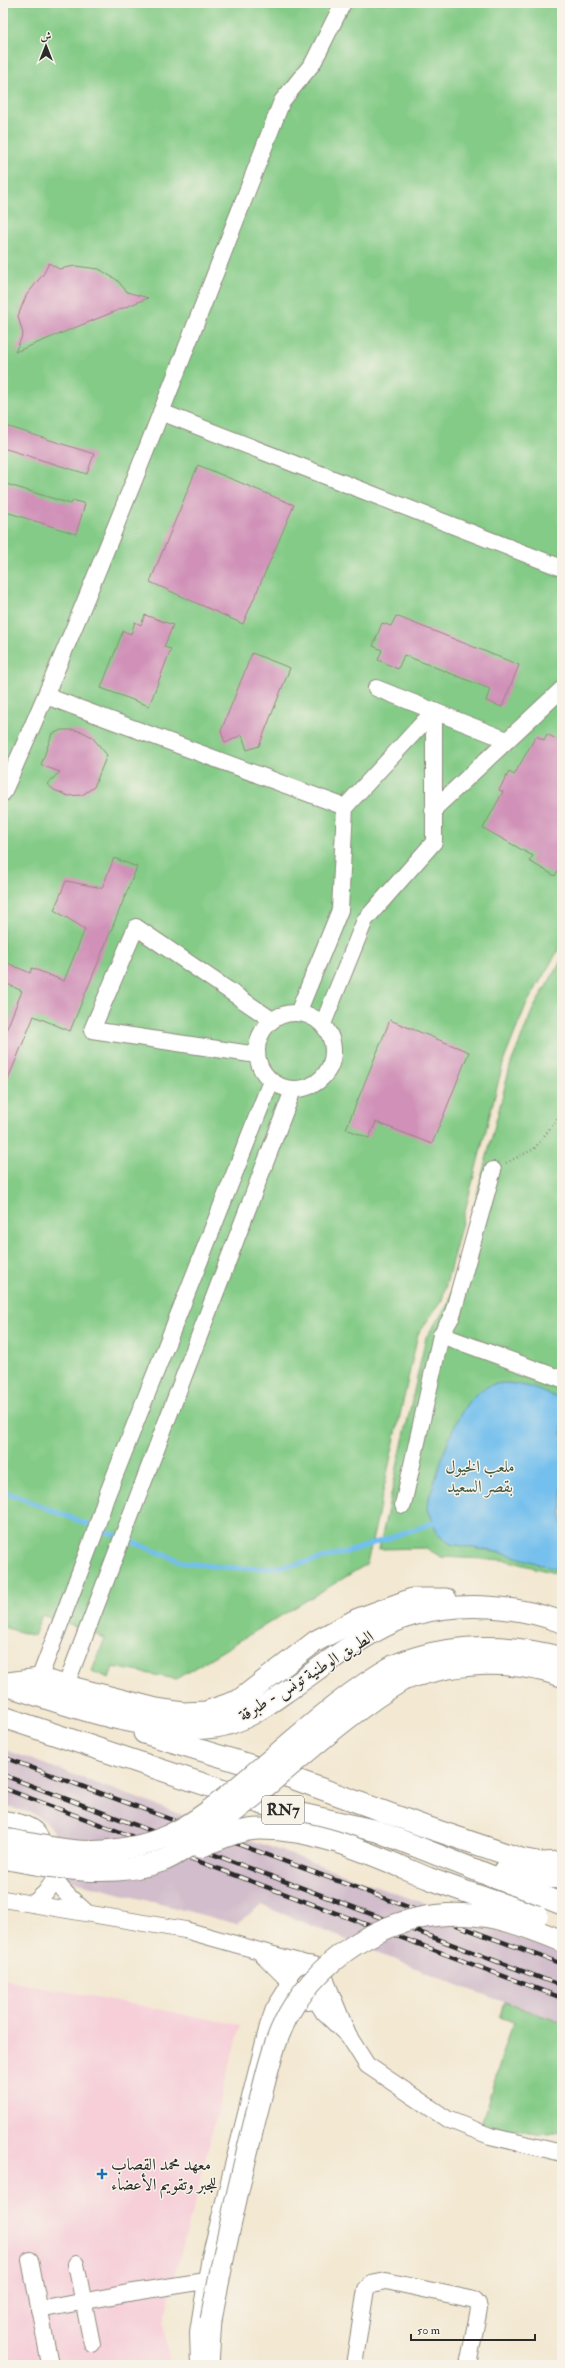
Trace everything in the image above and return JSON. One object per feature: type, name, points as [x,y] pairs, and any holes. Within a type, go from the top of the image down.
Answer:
[{"type":"main road","points":[[3,1684],[38,1679],[156,1709],[183,1713],[206,1712],[222,1709],[238,1701],[316,1641],[382,1609],[421,1598],[444,1599],[480,1607]]},
{"type":"main road","name":"الطريق الوطنية تونس - طبرقة","points":[[3,1684],[91,1712],[183,1728],[215,1727],[234,1722],[256,1712],[339,1655],[386,1626],[416,1614],[444,1609],[480,1607],[507,1608],[541,1614],[562,1622]]},
{"type":"main road","points":[[162,1861],[224,1820],[370,1700],[399,1673],[434,1653],[485,1647],[535,1650],[562,1658]]},
{"type":"main road","points":[[3,1839],[71,1850],[104,1851],[131,1847],[166,1837],[218,1805],[330,1709],[366,1682],[399,1673],[494,1664],[527,1666],[562,1676]]},
{"type":"main road","points":[[91,1712],[136,1730],[289,1777],[426,1827],[521,1859],[542,1863],[562,1862]]},
{"type":"main road","name":"RN7","points":[[3,1717],[275,1808],[377,1831],[562,1904]]},
{"type":"main road","points":[[3,1858],[58,1867],[103,1870],[128,1868],[162,1861],[240,1832],[259,1829],[306,1833],[562,1925]]},
{"type":"main road","points":[[377,1831],[450,1851],[524,1876],[562,1878]]},
{"type":"main road","points":[[209,2365],[211,2320],[228,2229],[268,2070],[284,2025],[306,1989],[348,1949],[390,1925],[412,1918],[445,1914],[490,1917],[531,1928],[562,1941]]},
{"type":"street","points":[[3,793],[46,696],[161,412],[282,101],[313,63],[343,3]]},
{"type":"street","points":[[161,412],[562,568]]},
{"type":"street","points":[[376,688],[507,740]]},
{"type":"street","points":[[433,810],[562,690]]},
{"type":"street","points":[[46,696],[345,807]]},
{"type":"street","points":[[298,1013],[340,910],[345,807],[434,711]]},
{"type":"street","points":[[323,1024],[365,920],[434,842],[434,711]]},
{"type":"street","points":[[340,910],[365,920]]},
{"type":"street","points":[[257,1055],[92,1030],[136,927],[272,1020]]},
{"type":"street","points":[[298,1013],[310,1015],[323,1024],[333,1043],[334,1057],[329,1071],[318,1083],[307,1088],[293,1090],[281,1087],[272,1081],[262,1070],[257,1055],[258,1041],[264,1028],[272,1020],[285,1014],[298,1013]]},
{"type":"street","points":[[38,1679],[94,1535],[105,1500],[272,1081]]},
{"type":"street","points":[[66,1685],[293,1090]]},
{"type":"street","points":[[403,1505],[441,1336],[452,1316],[493,1170]]},
{"type":"street","points":[[441,1336],[562,1379]]},
{"type":"street","points":[[3,1818],[26,1824],[36,1830],[46,1850],[55,1879],[86,1912]]},
{"type":"street","points":[[33,1904],[45,1893],[55,1879]]},
{"type":"street","points":[[3,1898],[185,1930],[256,1948],[320,1969],[348,2035],[368,2065],[447,2119],[490,2136],[562,2153]]},
{"type":"street","points":[[256,1948],[289,1983],[294,1997],[309,2001],[348,2035]]},
{"type":"street","points":[[199,2365],[198,2332],[205,2281],[220,2210],[268,2026],[274,2009],[289,1983],[294,1970],[306,1964]]},
{"type":"street","points":[[209,2365],[235,2232],[277,2057],[292,2019],[309,2001],[326,1989],[326,1981]]},
{"type":"street","points":[[30,2260],[38,2310],[49,2359]]},
{"type":"street","points":[[76,2264],[92,2344]]},
{"type":"street","points":[[38,2310],[205,2281]]},
{"type":"street","points":[[354,2365],[366,2289],[371,2284],[386,2281],[474,2300],[478,2304],[479,2309],[468,2365]]},
{"type":"path","points":[[493,1170],[534,1149],[562,1113]]},
{"type":"shaded area","points":[[3,1749],[562,1954],[562,2023],[460,1986],[261,1905],[237,1924],[68,1880],[55,1834],[46,1822],[32,1813],[3,1806]]},
{"type":"shaded area","name":"معهد محمد القصاب للجبر وتقويم الأعضاء","points":[[3,1979],[240,2025],[163,2323],[170,2365],[3,2365]]},
{"type":"green space","points":[[3,3],[562,3],[562,944],[526,1005],[504,1060],[442,1300],[418,1334],[367,1564],[176,1679],[113,1667],[109,1678],[92,1671],[105,1638],[42,1615],[34,1636],[3,1627]]},
{"type":"green space","name":"ملعب الخيول بقصر السعيد","points":[[562,959],[562,1575],[505,1560],[441,1557],[426,1548],[379,1549],[426,1337],[449,1303],[511,1063],[533,1009]]},
{"type":"green space","points":[[504,2002],[562,2023],[562,2131],[541,2134],[481,2124],[513,2022],[500,2017]]},
{"type":"water","points":[[509,1383],[527,1386],[562,1399],[562,1571],[507,1554],[451,1544],[438,1535],[428,1509],[429,1498],[448,1440],[462,1411],[483,1389],[494,1384]]},
{"type":"building","points":[[49,263],[59,269],[75,266],[99,269],[117,280],[127,292],[148,298],[15,352],[23,334],[18,316],[26,296],[44,273]]},
{"type":"building","points":[[3,425],[94,454],[87,474],[3,448]]},
{"type":"building","points":[[198,465],[294,505],[243,624],[150,582]]},
{"type":"building","points":[[3,483],[71,504],[73,500],[85,504],[76,534],[3,511]]},
{"type":"building","points":[[145,615],[173,625],[164,647],[171,649],[149,706],[101,688],[123,631],[131,634],[135,622],[141,625]]},
{"type":"building","points":[[396,616],[519,665],[502,707],[486,701],[490,689],[404,655],[398,669],[378,660],[382,650],[373,646],[382,623],[391,626]]},
{"type":"building","points":[[252,653],[290,668],[259,746],[247,750],[242,735],[225,743],[221,731]]},
{"type":"building","points":[[62,730],[83,732],[92,737],[107,755],[94,787],[82,795],[68,796],[54,790],[47,784],[60,772],[41,765],[52,734]]},
{"type":"building","points":[[547,734],[562,742],[562,863],[555,876],[529,861],[533,856],[483,828],[503,792],[499,790],[509,772],[514,775],[536,736],[544,740]]},
{"type":"building","points":[[114,858],[137,867],[70,1031],[34,1016],[3,1091],[3,1038],[22,991],[3,982],[3,961],[30,973],[32,968],[64,981],[85,929],[54,910],[66,881],[102,888]]},
{"type":"building","points":[[390,1020],[469,1052],[432,1144],[376,1122],[369,1138],[346,1129]]},
{"type":"waterway","points":[[3,1491],[186,1563],[223,1567],[260,1568],[303,1563],[341,1554],[433,1523]]},
{"type":"railway","points":[[3,1757],[562,1964]]},
{"type":"railway","points":[[3,1775],[562,1986]]},
{"type":"railway","points":[[3,1788],[562,1998]]},
{"type":"place","name":"معهد محمد القصاب للجبر وتقويم الأعضاء","points":[[102,2174]]}]
